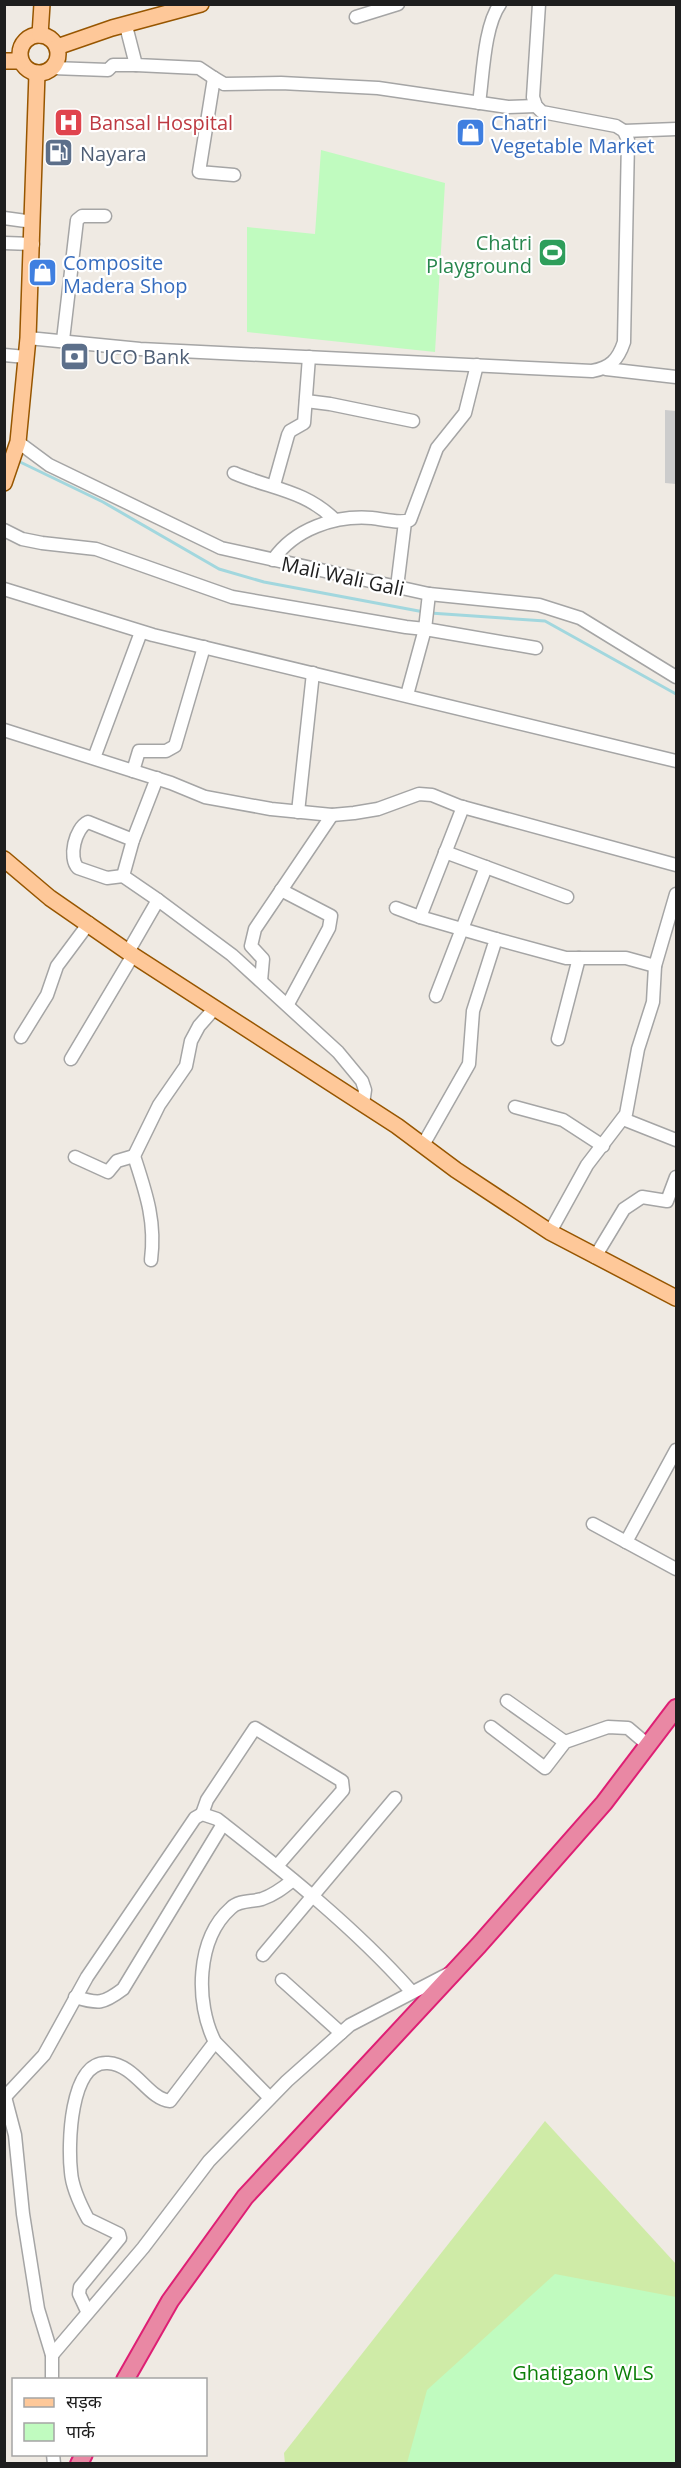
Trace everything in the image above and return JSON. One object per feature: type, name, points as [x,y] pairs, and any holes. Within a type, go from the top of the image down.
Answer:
[{"type":"highway","points":[[126,2378],[170,2301],[245,2197],[455,1970],[604,1803],[676,1708]]},
{"type":"main road","points":[[40,35],[42,4]]},
{"type":"main road","points":[[57,47],[201,4]]},
{"type":"main road","points":[[40,35],[50,38],[57,47],[58,58],[52,68],[37,73],[27,69],[21,61],[20,50],[25,40],[40,35]]},
{"type":"main road","points":[[4,61],[21,61]]},
{"type":"main road","points":[[6,479],[17,447],[28,338],[33,244],[37,73]]},
{"type":"main road","points":[[4,859],[50,898],[130,953],[363,1104],[550,1232],[676,1298]]},
{"type":"street","points":[[356,17],[398,4]]},
{"type":"street","points":[[478,103],[489,33],[495,12],[500,4]]},
{"type":"street","points":[[539,4],[533,97],[536,106],[542,112],[585,118],[616,126],[624,131],[676,129]]},
{"type":"street","points":[[126,26],[136,65]]},
{"type":"street","points":[[52,68],[108,70],[113,65],[136,65],[199,68],[224,84],[281,83],[378,88],[519,108],[536,106]]},
{"type":"street","points":[[214,78],[199,172],[234,175]]},
{"type":"street","points":[[606,369],[620,354],[624,342],[630,151],[624,131]]},
{"type":"street","points":[[63,340],[77,220],[82,216],[105,216]]},
{"type":"street","points":[[4,218],[33,222]]},
{"type":"street","points":[[4,243],[33,244]]},
{"type":"street","points":[[28,338],[140,349],[592,371],[606,369],[676,377]]},
{"type":"street","points":[[4,355],[26,357]]},
{"type":"street","points":[[274,485],[290,430],[304,423],[309,357]]},
{"type":"street","points":[[397,587],[405,522],[413,514],[437,448],[465,413],[477,365]]},
{"type":"street","points":[[306,401],[413,421]]},
{"type":"street","name":"Mali Wali Gali","points":[[17,447],[202,540],[237,553],[397,587],[427,612],[539,605],[580,618],[676,677]]},
{"type":"street","points":[[234,473],[254,481],[274,485],[315,502],[334,520]]},
{"type":"street","points":[[273,560],[285,543],[334,520],[361,517],[405,522]]},
{"type":"street","points":[[4,530],[22,539],[96,549],[232,597],[328,615],[427,612],[536,648]]},
{"type":"street","points":[[4,589],[141,632],[676,761]]},
{"type":"street","points":[[407,695],[427,612]]},
{"type":"street","points":[[94,758],[141,632]]},
{"type":"street","points":[[133,771],[139,751],[166,751],[175,746],[204,647]]},
{"type":"street","points":[[298,812],[313,673]]},
{"type":"street","points":[[4,730],[157,778],[205,797],[298,812],[332,815],[378,809],[420,794],[432,795],[463,807],[676,865]]},
{"type":"street","points":[[123,876],[133,840],[157,778]]},
{"type":"street","points":[[420,917],[463,807]]},
{"type":"street","points":[[261,981],[263,959],[254,951],[251,940],[255,929],[332,815]]},
{"type":"street","points":[[133,840],[88,822],[78,833],[73,858],[78,868],[107,878],[123,876],[158,900],[261,981],[288,1004],[358,1075],[365,1090],[363,1104]]},
{"type":"street","points":[[445,852],[567,897]]},
{"type":"street","points":[[436,996],[486,867]]},
{"type":"street","points":[[281,890],[331,916],[329,928],[288,1004]]},
{"type":"street","points":[[550,1232],[588,1165],[623,1119],[629,1104],[638,1049],[653,1002],[655,966],[674,914],[676,894]]},
{"type":"street","points":[[71,1059],[158,900]]},
{"type":"street","points":[[396,908],[461,930],[566,958],[588,956],[626,958],[655,966]]},
{"type":"street","points":[[21,1037],[47,995],[57,966],[89,923]]},
{"type":"street","points":[[423,1145],[469,1065],[473,1011],[496,939]]},
{"type":"street","points":[[558,1039],[579,958]]},
{"type":"street","points":[[151,1260],[153,1224],[134,1156],[159,1105],[186,1066],[191,1041],[199,1026],[214,1009]]},
{"type":"street","points":[[515,1107],[563,1120],[603,1146]]},
{"type":"street","points":[[623,1119],[676,1140]]},
{"type":"street","points":[[75,1157],[108,1172],[117,1161],[134,1156]]},
{"type":"street","points":[[595,1257],[617,1218],[629,1204],[648,1196],[665,1202],[673,1198],[676,1177]]},
{"type":"street","points":[[626,1542],[676,1450]]},
{"type":"street","points":[[593,1524],[676,1569]]},
{"type":"street","points":[[507,1701],[565,1742]]},
{"type":"street","points":[[491,1727],[544,1768],[565,1742],[608,1727],[628,1728],[648,1745]]},
{"type":"street","points":[[202,1814],[207,1800],[255,1728],[342,1780],[343,1790],[277,1866]]},
{"type":"street","points":[[263,1955],[311,1895],[395,1798]]},
{"type":"street","points":[[52,2378],[52,2355],[36,2298],[5,2096],[44,2055],[75,1997],[195,1818],[202,1814],[210,1815],[277,1866],[390,1967],[411,1991]]},
{"type":"street","points":[[75,1997],[96,2003],[109,1999],[123,1989],[223,1824]]},
{"type":"street","points":[[270,2098],[215,2042],[210,2033],[200,1974],[213,1935],[231,1907],[278,1893],[293,1880]]},
{"type":"street","points":[[52,2355],[87,2311],[143,2248],[209,2161],[270,2098],[350,2025],[411,1991],[455,1970]]},
{"type":"street","points":[[282,1980],[341,2033]]},
{"type":"street","points":[[87,2311],[80,2294],[80,2287],[120,2238],[119,2234],[113,2230],[88,2219],[71,2174],[70,2120],[85,2077],[92,2068],[99,2064],[108,2063],[123,2067],[136,2075],[160,2098],[170,2101],[215,2042]]},
{"type":"shaded area","points":[[665,410],[676,411],[676,484],[665,483]]},
{"type":"green space","points":[[321,150],[445,183],[435,352],[247,332],[247,227],[315,234]]},
{"type":"green space","points":[[545,2121],[676,2264],[676,2463],[285,2464],[284,2453]]},
{"type":"green space","name":"Ghatigaon WLS","points":[[555,2274],[676,2297],[676,2463],[407,2463],[427,2390]]},
{"type":"waterway","points":[[18,461],[103,502],[219,569],[264,582],[424,612]]},
{"type":"waterway","points":[[430,613],[545,621],[676,694]]},
{"type":"place","name":"Bansal Hospital","points":[[68,122]]},
{"type":"place","name":"Chatri Vegetable Market","points":[[470,133]]},
{"type":"place","name":"Nayara","points":[[59,153]]},
{"type":"place","name":"Chatri Playground","points":[[553,253]]},
{"type":"place","name":"Composite Madera Shop","points":[[42,273]]},
{"type":"place","name":"UCO Bank","points":[[74,356]]}]
